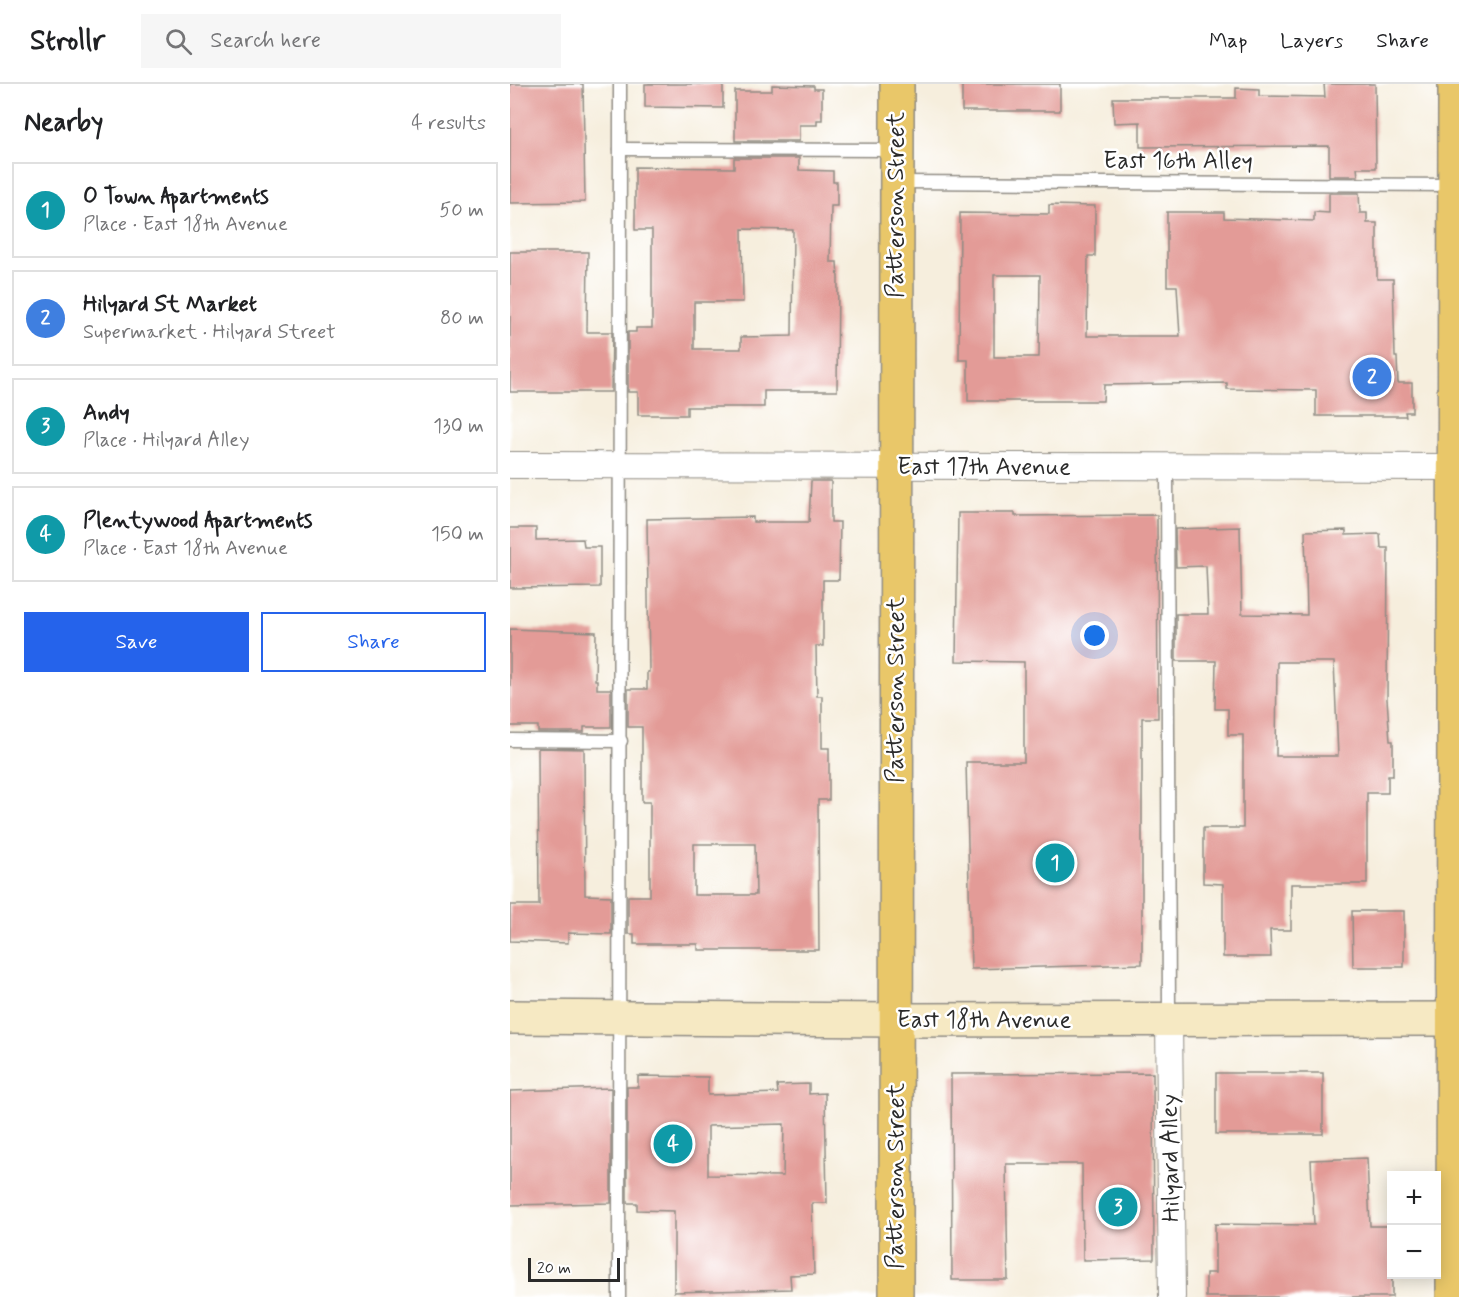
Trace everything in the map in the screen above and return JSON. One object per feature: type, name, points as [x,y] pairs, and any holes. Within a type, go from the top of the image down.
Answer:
[{"type":"main road","name":"Patterson Street","points":[[896,1297],[897,84]]},
{"type":"main road","points":[[1453,1297],[1457,467],[1455,84]]},
{"type":"main road","name":"East 18th Avenue","points":[[510,1017],[896,1020],[1456,1019]]},
{"type":"street","name":"East 17th Avenue","points":[[510,465],[1457,467]]},
{"type":"street","name":"Hilyard Alley","points":[[1169,1019],[1172,1297]]},
{"type":"lane","points":[[619,1297],[620,84]]},
{"type":"lane","name":"East 16th Alley","points":[[620,149],[897,166],[1456,185]]},
{"type":"lane","points":[[1167,467],[1169,1019]]},
{"type":"lane","points":[[510,740],[621,741]]},
{"type":"building","points":[[510,84],[583,84],[585,202],[510,203]]},
{"type":"building","points":[[645,84],[723,84],[723,108],[645,107]]},
{"type":"building","points":[[962,84],[1060,84],[1060,111],[962,111]]},
{"type":"building","points":[[1324,84],[1375,84],[1376,168],[1357,168],[1358,176],[1329,176],[1329,146],[1140,147],[1140,122],[1114,123],[1113,98],[1236,98],[1236,88],[1259,89],[1259,96],[1325,97]]},
{"type":"building","points":[[772,85],[814,86],[814,89],[822,89],[822,120],[817,120],[817,125],[799,125],[799,141],[735,141],[735,91],[772,91]]},
{"type":"building","points":[[734,158],[799,158],[799,170],[833,171],[833,182],[837,182],[837,206],[831,206],[830,262],[837,262],[838,278],[837,391],[764,391],[764,407],[687,407],[687,415],[638,415],[638,392],[628,392],[628,332],[636,332],[636,328],[652,328],[652,230],[635,230],[635,167],[734,168]],"holes":[[[742,229],[793,230],[792,336],[741,337],[741,349],[694,349],[694,302],[743,302]]]},
{"type":"building","points":[[1329,193],[1359,193],[1360,213],[1367,213],[1367,223],[1377,223],[1377,279],[1393,279],[1398,383],[1412,383],[1412,412],[1405,412],[1406,416],[1316,416],[1316,390],[1227,389],[1227,383],[1104,385],[1103,401],[968,401],[968,360],[959,360],[960,213],[1049,214],[1049,205],[1095,206],[1095,256],[1088,256],[1087,336],[1180,336],[1177,286],[1167,286],[1167,212],[1224,212],[1224,218],[1314,221],[1314,212],[1329,213]],"holes":[[[994,275],[1040,275],[1039,357],[994,357]]]},
{"type":"building","points":[[510,252],[588,252],[587,332],[612,332],[611,392],[510,392]]},
{"type":"building","points":[[811,481],[831,481],[831,522],[840,522],[839,580],[823,580],[823,646],[816,646],[817,696],[822,696],[822,748],[829,748],[829,800],[818,800],[819,950],[698,950],[698,944],[634,944],[634,934],[628,934],[628,896],[650,896],[650,802],[642,802],[642,727],[628,727],[628,689],[647,689],[647,672],[649,672],[647,519],[753,517],[753,522],[809,522]],"holes":[[[694,844],[755,844],[756,895],[694,895]]]},
{"type":"building","points":[[958,513],[1015,513],[1015,516],[1157,515],[1158,718],[1142,718],[1142,964],[971,969],[966,762],[1024,762],[1024,662],[956,661]]},
{"type":"building","points":[[1240,527],[1242,614],[1307,615],[1305,531],[1346,530],[1346,535],[1380,534],[1381,548],[1388,548],[1387,699],[1390,741],[1393,741],[1393,776],[1388,776],[1388,793],[1367,793],[1367,884],[1291,884],[1291,930],[1270,930],[1271,957],[1223,957],[1223,884],[1203,883],[1203,828],[1243,828],[1243,735],[1228,735],[1228,709],[1215,709],[1216,661],[1176,661],[1176,614],[1208,614],[1206,566],[1176,567],[1175,529]],"holes":[[[1277,662],[1334,662],[1338,756],[1276,756]]]},
{"type":"building","points":[[510,528],[536,528],[536,540],[583,539],[584,547],[600,547],[600,587],[510,588]]},
{"type":"building","points":[[510,629],[596,632],[595,680],[597,680],[597,689],[611,689],[611,727],[584,727],[584,732],[538,732],[538,726],[510,726]]},
{"type":"building","points":[[538,748],[584,749],[585,895],[611,896],[611,934],[568,933],[568,943],[510,941],[510,905],[539,905]]},
{"type":"building","points":[[1352,911],[1404,911],[1404,967],[1353,967]]},
{"type":"building","points":[[1153,1073],[1154,1259],[1083,1260],[1082,1164],[1006,1164],[1008,1280],[952,1280],[951,1074]]},
{"type":"building","points":[[1216,1073],[1323,1073],[1323,1134],[1216,1134]]},
{"type":"building","points":[[638,1076],[708,1077],[708,1095],[778,1093],[777,1085],[809,1084],[809,1094],[825,1093],[827,1203],[812,1203],[814,1274],[790,1275],[791,1289],[674,1292],[674,1211],[637,1210],[637,1203],[627,1203],[627,1087],[638,1087]],"holes":[[[784,1124],[783,1176],[708,1175],[708,1126]]]},
{"type":"building","points":[[611,1088],[611,1203],[510,1205],[510,1091]]},
{"type":"building","points":[[1367,1158],[1370,1226],[1387,1226],[1387,1279],[1392,1279],[1392,1297],[1206,1297],[1206,1273],[1215,1273],[1215,1224],[1314,1225],[1311,1160]]},
{"type":"place","name":"Hilyard St Market","points":[[1372,377]]},
{"type":"place","name":"O Town Apartments","points":[[1055,863]]},
{"type":"place","name":"Plentywood Apartments","points":[[673,1144]]},
{"type":"place","name":"Andy","points":[[1118,1207]]}]
